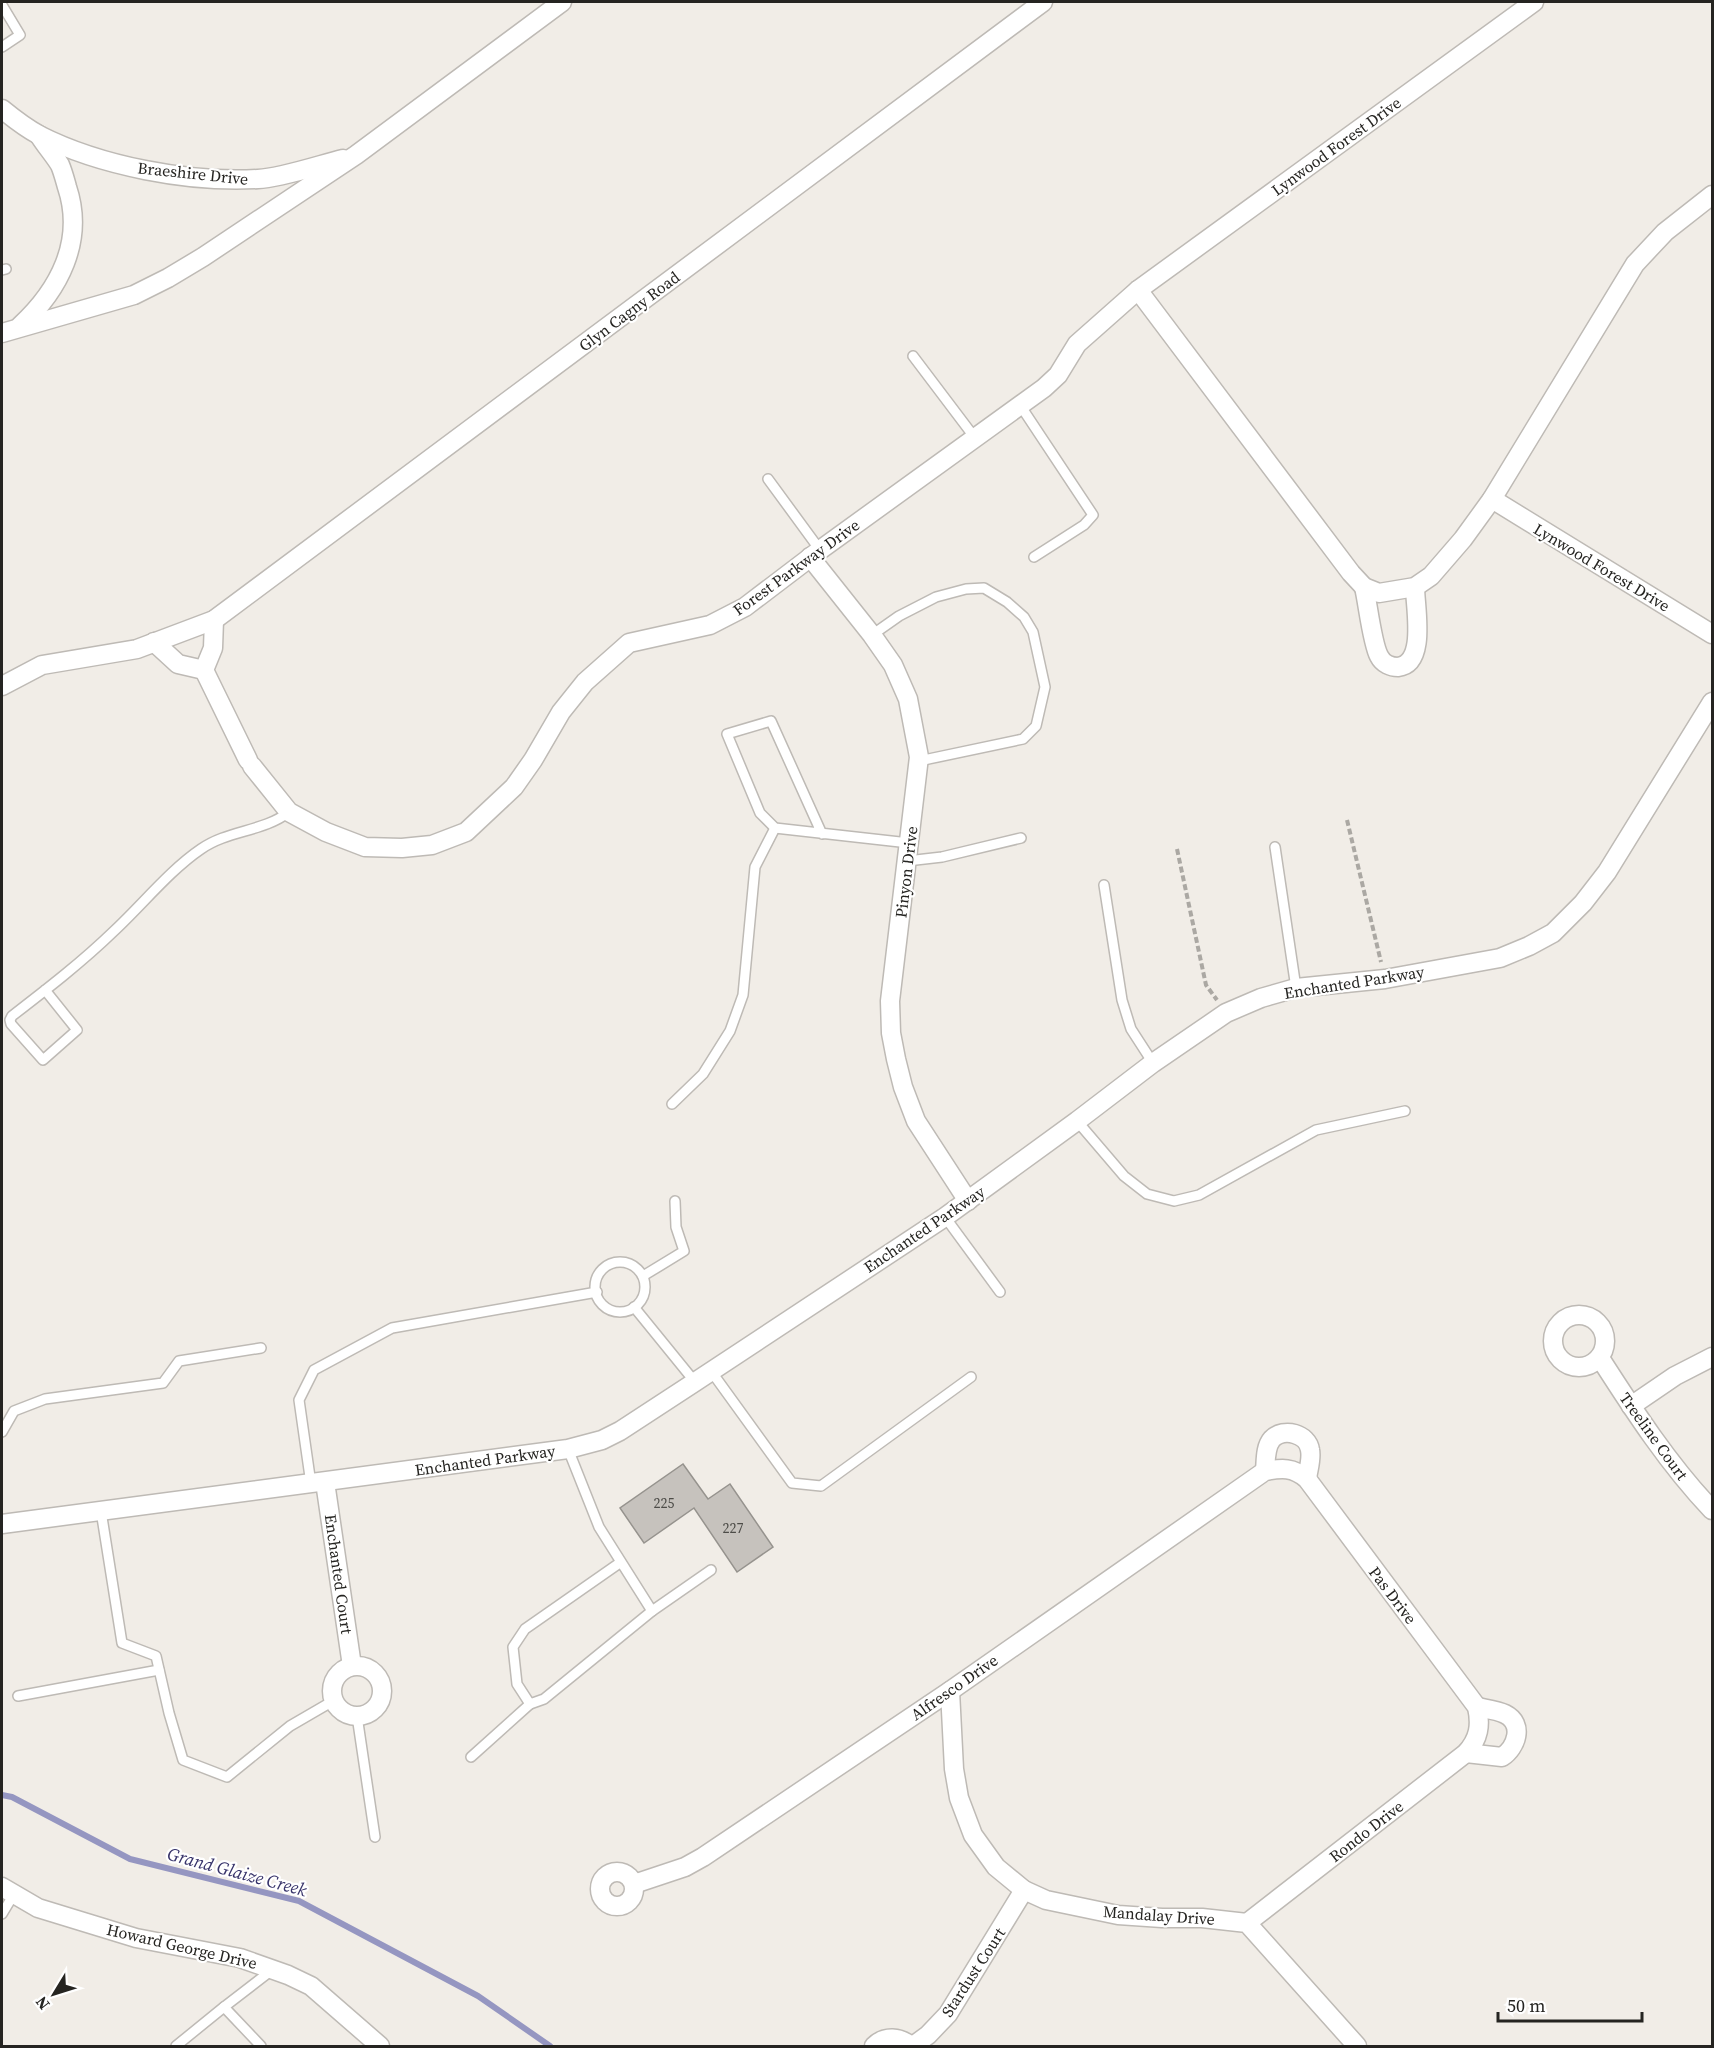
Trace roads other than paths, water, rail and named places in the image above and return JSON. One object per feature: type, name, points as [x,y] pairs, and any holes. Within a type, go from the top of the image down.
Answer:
[{"type":"street","name":"Braeshire Drive","points":[[8,332],[134,295],[203,258],[356,155],[562,2]]},
{"type":"street","name":"Glyn Cagny Road","points":[[2,686],[42,665],[126,652],[214,620],[1043,2]]},
{"type":"street","name":"Lynwood Forest Drive","points":[[1077,344],[1138,291],[1534,2]]},
{"type":"street","points":[[2,109],[39,135]]},
{"type":"street","name":"Braeshire Drive","points":[[39,135],[119,165],[172,174],[222,178],[260,179],[356,155]]},
{"type":"street","name":"Braeshire Drive","points":[[8,332],[38,310],[56,283],[70,249],[75,218],[60,166],[39,135]]},
{"type":"street","points":[[1138,291],[1344,564],[1364,587],[1379,593],[1414,587],[1431,576],[1463,539],[1492,499],[1635,264],[1665,232],[1713,195]]},
{"type":"street","name":"Forest Parkway Drive","points":[[204,670],[250,763],[289,812],[341,839],[365,847],[402,848],[432,845],[466,832],[514,787],[561,712],[585,682],[629,643],[710,625],[745,607],[815,553],[1044,388],[1058,375],[1077,344]]},
{"type":"street","name":"Lynwood Forest Drive","points":[[1492,499],[1713,634]]},
{"type":"street","name":"Pinyon Drive","points":[[815,553],[893,665],[908,699],[919,760],[890,1001],[891,1033],[903,1087],[916,1121],[968,1201]]},
{"type":"street","points":[[1364,587],[1378,656],[1388,665],[1395,667],[1407,664],[1416,653],[1414,587]]},
{"type":"street","points":[[154,642],[178,664],[204,670],[213,648],[214,620]]},
{"type":"street","name":"Enchanted Parkway","points":[[2,1524],[568,1449],[602,1440],[620,1431],[945,1217],[1077,1121],[1153,1062],[1226,1013],[1261,998],[1296,988],[1385,979],[1500,958],[1553,933],[1583,903],[1607,872],[1713,702]]},
{"type":"street","points":[[1631,1406],[1675,1376],[1713,1357]]},
{"type":"street","name":"Treeline Court","points":[[1600,1358],[1631,1406],[1692,1489],[1713,1510]]},
{"type":"street","points":[[1265,1471],[1268,1446],[1273,1438],[1289,1433],[1306,1441],[1310,1448],[1307,1479]]},
{"type":"street","name":"Alfresco Drive","points":[[634,1884],[685,1867],[703,1857],[950,1690],[1265,1471],[1288,1468]]},
{"type":"street","name":"Pas Drive","points":[[1288,1468],[1297,1471],[1307,1479],[1477,1707]]},
{"type":"street","name":"Enchanted Court","points":[[318,1483],[352,1666]]},
{"type":"street","points":[[361,1665],[369,1668],[376,1674],[382,1691],[379,1705],[365,1715],[345,1714],[333,1701],[331,1692],[333,1682],[344,1668],[352,1666],[361,1665]]},
{"type":"street","name":"Mandalay Drive","points":[[950,1690],[954,1769],[959,1798],[973,1835],[996,1867],[1024,1890],[1046,1900],[1119,1915],[1202,1918],[1247,1923]]},
{"type":"street","points":[[1466,1753],[1502,1757],[1514,1745],[1517,1736],[1512,1720],[1506,1715],[1477,1707]]},
{"type":"street","name":"Rondo Drive","points":[[1247,1923],[1466,1753],[1474,1744],[1478,1733],[1477,1707]]},
{"type":"street","name":"Stardust Court","points":[[874,2046],[888,2038],[897,2039],[912,2046],[928,2035],[948,2014],[1024,1890]]},
{"type":"street","name":"Howard George Drive","points":[[8,1891],[38,1908],[136,1938],[240,1958],[273,1969],[311,1986],[380,2046]]},
{"type":"street","points":[[1247,1923],[1357,2046]]},
{"type":"lane","points":[[2,5],[20,35],[2,47]]},
{"type":"lane","points":[[913,356],[975,438]]},
{"type":"lane","points":[[1020,405],[1093,515],[1084,525],[1034,557]]},
{"type":"lane","points":[[768,479],[815,553]]},
{"type":"lane","points":[[872,635],[899,616],[936,597],[966,589],[984,588],[1024,617],[1033,632],[1045,687],[1036,726],[1023,739],[919,760]]},
{"type":"lane","points":[[822,834],[771,721],[727,734],[760,813],[776,828],[822,834],[942,857],[1021,838]]},
{"type":"lane","points":[[45,990],[77,1030],[43,1060],[10,1020],[45,990],[92,952],[201,848],[276,822],[289,812]]},
{"type":"lane","points":[[672,1104],[703,1074],[730,1031],[743,995],[755,867],[776,828]]},
{"type":"lane","points":[[1275,847],[1296,988]]},
{"type":"lane","points":[[1104,885],[1122,1000],[1131,1029],[1153,1062]]},
{"type":"lane","points":[[1077,1121],[1124,1176],[1148,1194],[1174,1201],[1199,1195],[1316,1130],[1405,1110]]},
{"type":"lane","points":[[643,1276],[684,1251],[676,1227],[675,1201]]},
{"type":"lane","points":[[945,1217],[1000,1292]]},
{"type":"lane","points":[[617,1262],[632,1265],[643,1276],[645,1291],[642,1298],[634,1307],[624,1311],[602,1304],[597,1292],[596,1282],[599,1275],[610,1264],[617,1262]]},
{"type":"lane","points":[[318,1483],[300,1400],[314,1370],[392,1328],[597,1292]]},
{"type":"lane","points":[[634,1307],[695,1382]]},
{"type":"lane","points":[[2,1432],[14,1411],[45,1399],[163,1383],[179,1361],[261,1348]]},
{"type":"lane","points":[[711,1371],[792,1483],[821,1486],[971,1377]]},
{"type":"lane","points":[[568,1449],[599,1527],[652,1611]]},
{"type":"lane","points":[[101,1511],[122,1643],[156,1656],[183,1760],[227,1776],[290,1726],[333,1701]]},
{"type":"lane","points":[[530,1704],[517,1684],[513,1647],[525,1629],[621,1562]]},
{"type":"lane","points":[[471,1757],[530,1704],[544,1699],[652,1611],[711,1570]]},
{"type":"lane","points":[[18,1696],[159,1670]]},
{"type":"lane","points":[[357,1716],[375,1837]]},
{"type":"lane","points":[[2,1914],[8,1891]]},
{"type":"lane","points":[[176,2046],[273,1969]]},
{"type":"lane","points":[[224,2007],[257,2043],[244,2046]]},
{"type":"waterway","name":"Grand Glaize Creek","points":[[2,1795],[12,1797],[130,1859],[299,1901],[478,1996],[550,2046]]}]
